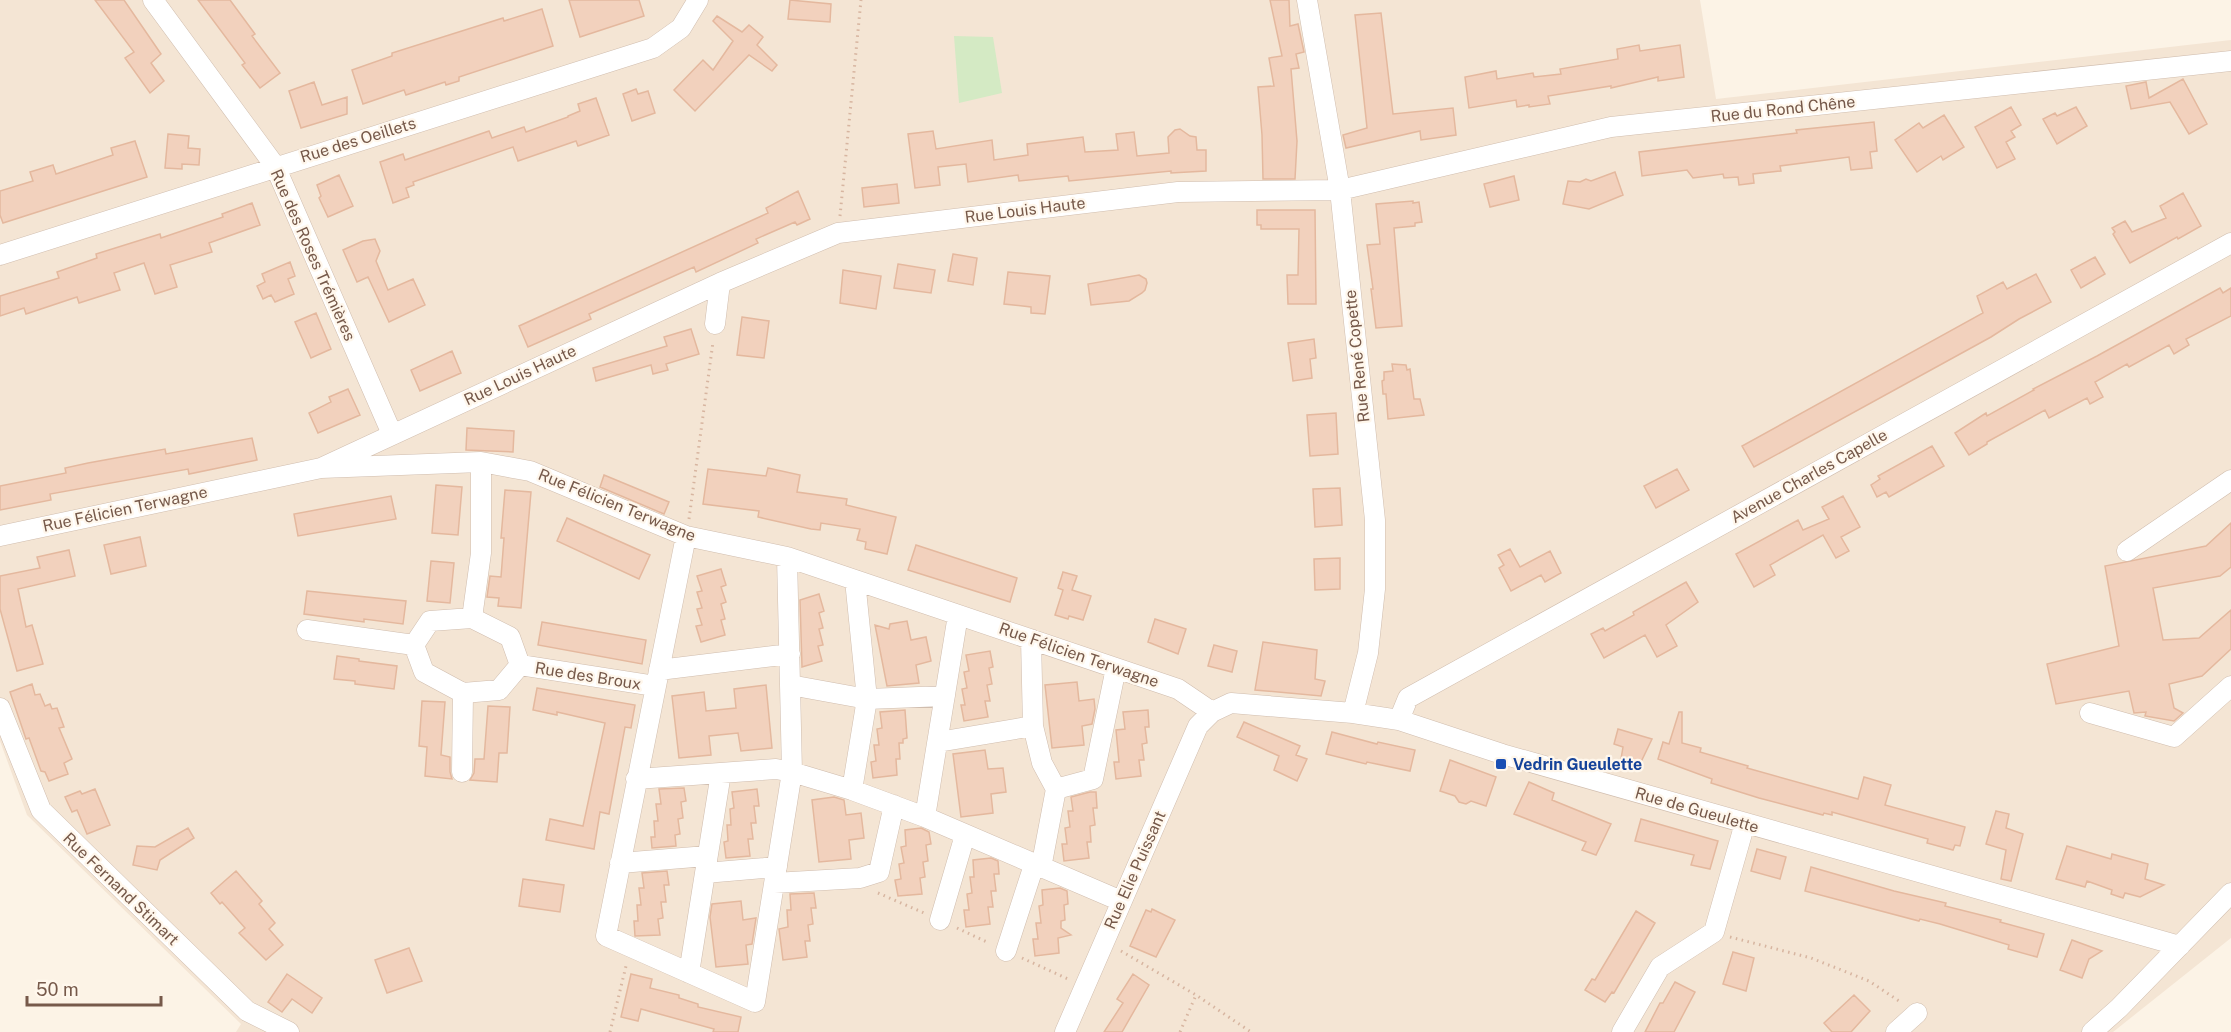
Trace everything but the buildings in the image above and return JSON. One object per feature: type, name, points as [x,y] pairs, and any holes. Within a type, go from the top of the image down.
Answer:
[{"type":"street","name":"Rue des Roses Trémières","points":[[153,0],[275,166],[392,434]]},
{"type":"street","name":"Rue des Oeillets","points":[[0,255],[653,48],[681,28],[698,0]]},
{"type":"street","name":"Rue René Copette","points":[[1307,0],[1340,190],[1375,520],[1375,588],[1368,653],[1353,713]]},
{"type":"street","name":"Rue du Rond Chêne","points":[[1340,190],[1611,127],[2231,61]]},
{"type":"street","name":"Rue Louis Haute","points":[[321,468],[720,283],[838,232],[1178,192],[1340,190]]},
{"type":"street","name":"Avenue Charles Capelle","points":[[1399,720],[1408,698],[2231,243]]},
{"type":"street","points":[[715,324],[720,283]]},
{"type":"street","points":[[414,645],[430,621],[472,618],[481,553],[481,462]]},
{"type":"street","name":"Rue Félicien Terwagne","points":[[0,536],[321,468],[481,462],[530,471],[686,536],[787,557],[1178,689],[1212,712]]},
{"type":"street","points":[[2127,550],[2231,480]]},
{"type":"street","points":[[686,536],[606,936],[755,1002],[792,772],[787,557]]},
{"type":"street","points":[[852,790],[867,699],[855,580]]},
{"type":"street","points":[[925,817],[958,615]]},
{"type":"street","name":"Rue des Broux","points":[[472,618],[510,637],[520,665]]},
{"type":"street","points":[[307,630],[414,645]]},
{"type":"street","points":[[1006,951],[1038,866],[1056,789],[1042,763],[1033,726],[1031,639]]},
{"type":"street","points":[[414,645],[424,672],[463,693],[462,772]]},
{"type":"street","name":"Rue des Broux","points":[[520,665],[657,678],[790,654]]},
{"type":"street","name":"Rue des Broux","points":[[463,693],[500,690],[520,665]]},
{"type":"street","points":[[1056,789],[1093,779],[1116,668]]},
{"type":"street","points":[[790,685],[867,699],[945,696]]},
{"type":"street","points":[[2090,713],[2174,737],[2231,686]]},
{"type":"street","name":"Rue de Gueulette","points":[[1212,712],[1231,703],[1353,713],[1399,720],[1502,754],[2180,946]]},
{"type":"street","name":"Rue Fernand Stimart","points":[[0,708],[41,810],[247,1011],[289,1032]]},
{"type":"street","name":"Rue Elie Puissant","points":[[1065,1032],[1198,726],[1212,712]]},
{"type":"street","points":[[938,742],[1033,726]]},
{"type":"street","points":[[636,779],[776,769],[792,772],[852,790],[925,817],[1121,902]]},
{"type":"street","points":[[689,973],[721,773]]},
{"type":"street","points":[[620,863],[706,864],[776,875],[860,878],[879,872],[894,805]]},
{"type":"street","points":[[1622,1032],[1660,967],[1714,932],[1745,823]]},
{"type":"street","points":[[940,920],[965,835]]},
{"type":"street","points":[[2092,1032],[2119,1008],[2231,893]]},
{"type":"street","points":[[1896,1032],[1917,1013]]},
{"type":"path","points":[[838,232],[861,0]]},
{"type":"path","points":[[686,536],[715,324]]},
{"type":"path","points":[[1714,932],[1810,958],[1869,981],[1917,1013]]},
{"type":"path","points":[[610,1032],[630,946]]},
{"type":"path","points":[[1117,948],[1196,995],[1251,1032]]},
{"type":"path","points":[[1006,951],[1064,976]]},
{"type":"path","points":[[1180,1032],[1196,995]]},
{"type":"shaded area","points":[[0,0],[1700,0],[1716,99],[2231,40],[2231,938],[2113,1032],[236,1032],[241,1024],[27,815],[0,741]]},
{"type":"green space","points":[[954,36],[993,37],[1002,93],[959,103]]},
{"type":"place","name":"Vedrin Gueulette","points":[[1501,764]]}]
